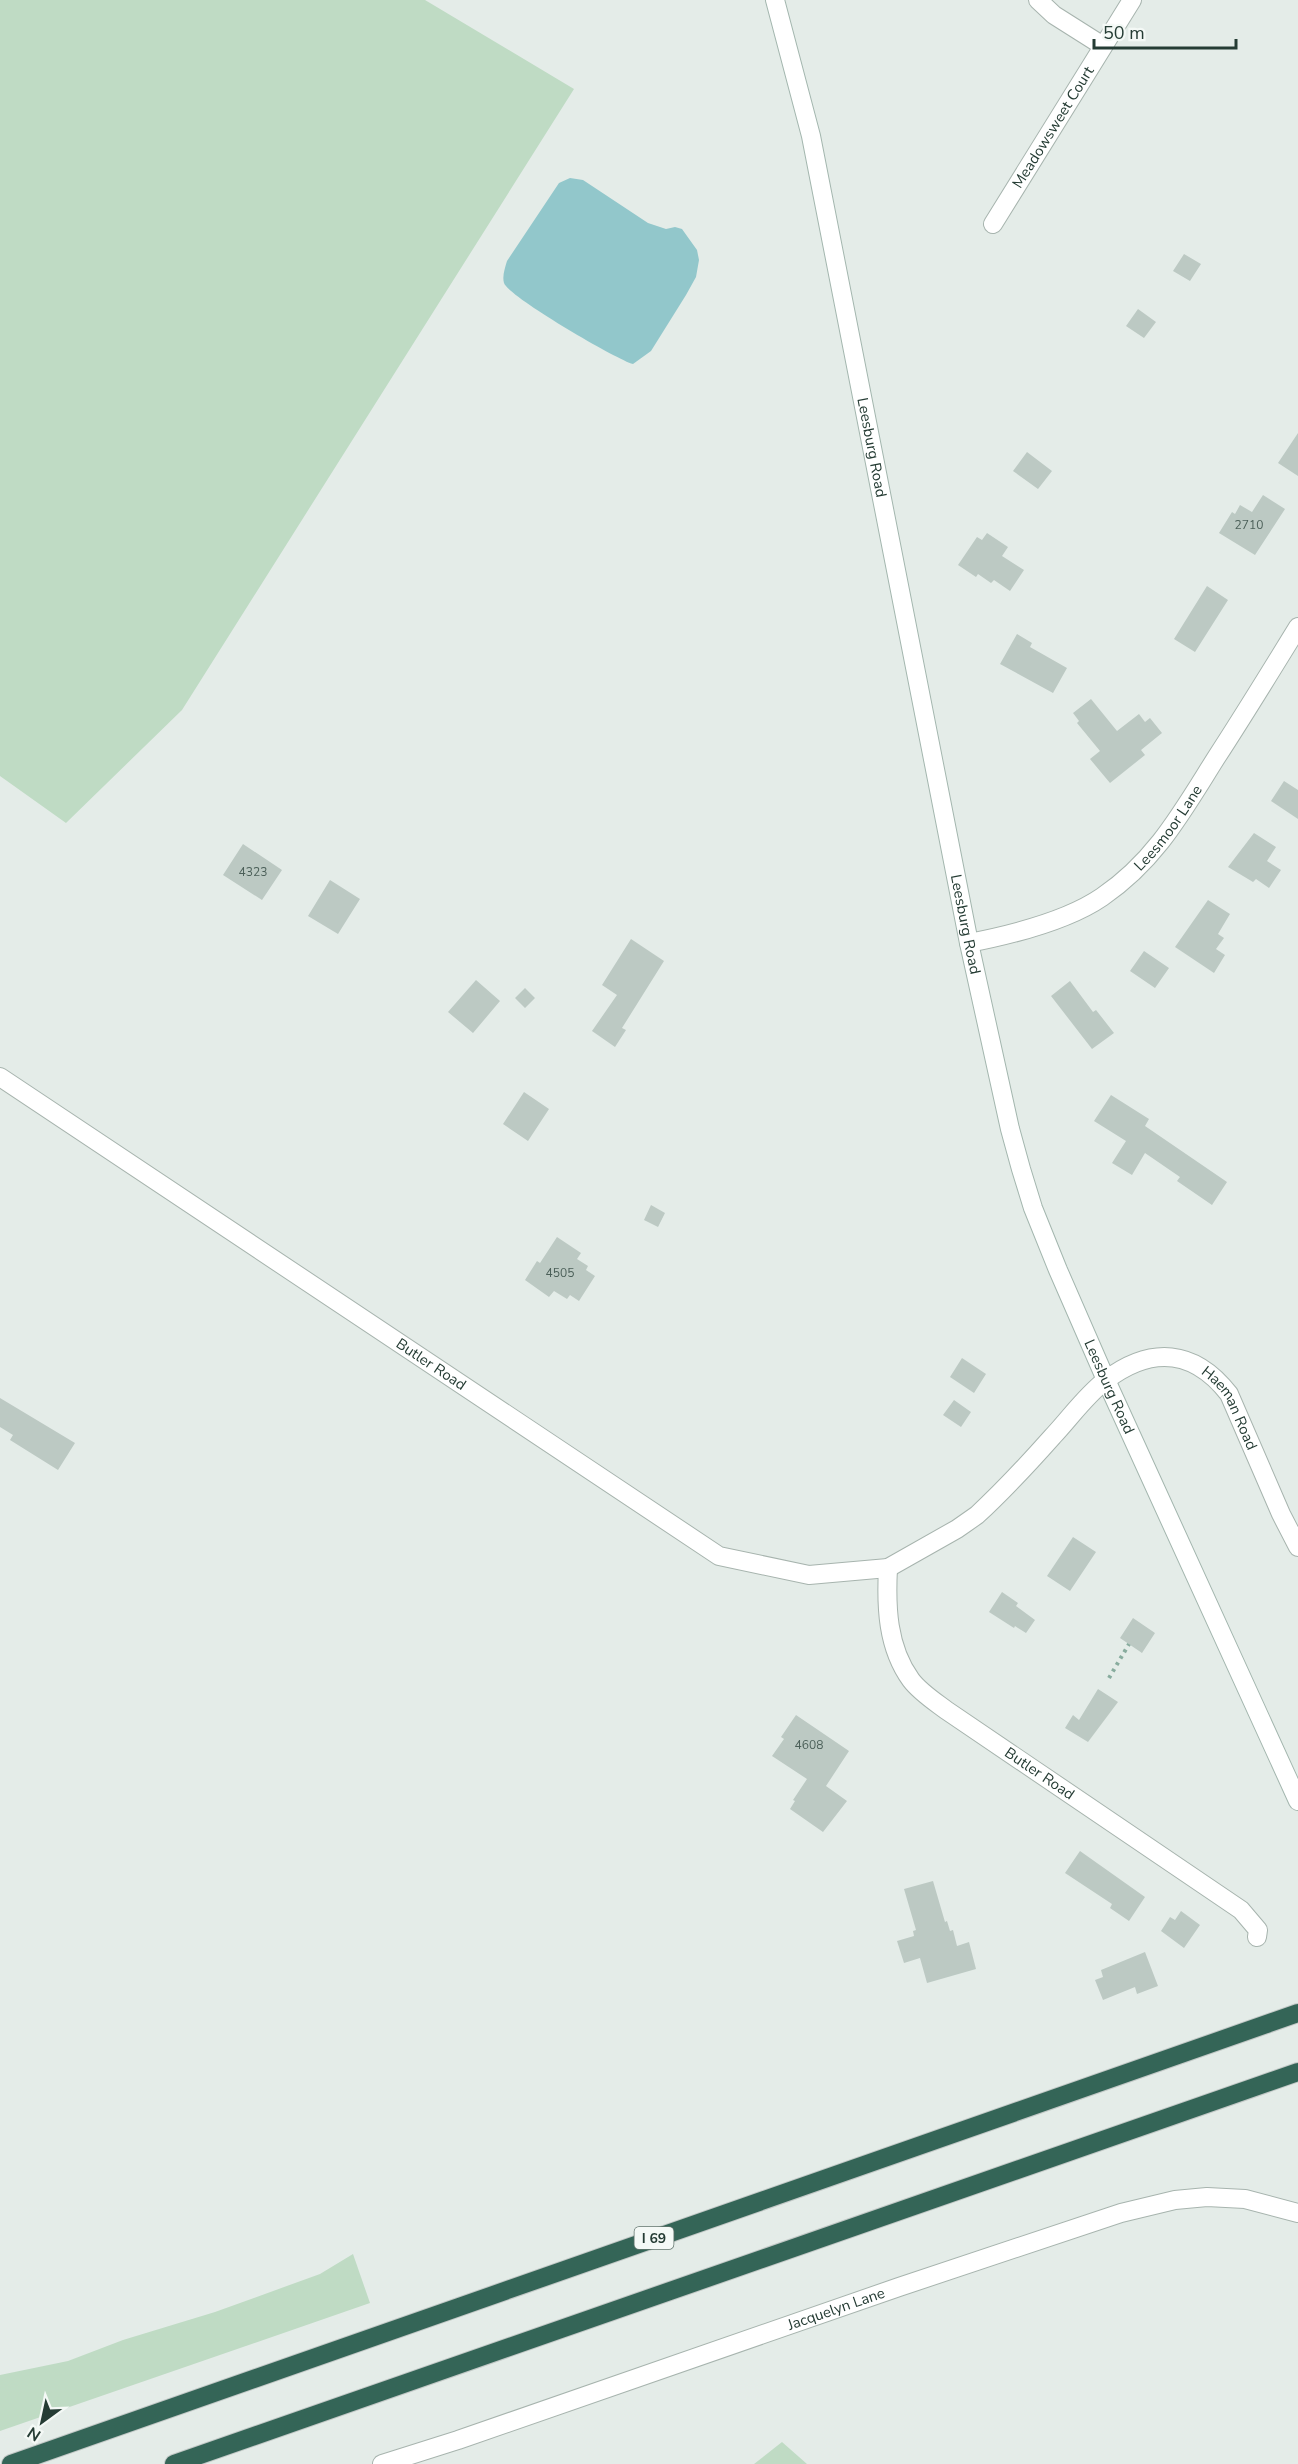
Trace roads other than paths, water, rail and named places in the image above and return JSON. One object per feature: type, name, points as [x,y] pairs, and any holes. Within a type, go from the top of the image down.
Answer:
[{"type":"highway","name":"I 69","points":[[11,2464],[1298,2013]]},
{"type":"highway","points":[[174,2464],[1298,2072]]},
{"type":"street","name":"Leesburg Road","points":[[775,0],[811,136],[969,943],[1010,1129],[1024,1179],[1050,1249],[1106,1380],[1298,1801]]},
{"type":"street","points":[[1038,0],[1054,15],[1103,46]]},
{"type":"street","name":"Meadowsweet Court","points":[[993,224],[1132,0]]},
{"type":"street","name":"Leesmoor Lane","points":[[969,943],[1010,935],[1062,916],[1100,898],[1135,871],[1166,837],[1298,627]]},
{"type":"street","name":"Butler Road","points":[[0,1077],[719,1556],[809,1575],[888,1568],[977,1515],[1106,1380]]},
{"type":"street","name":"Haeman Road","points":[[1106,1380],[1143,1360],[1169,1356],[1188,1360],[1215,1377],[1229,1394],[1281,1514],[1298,1547]]},
{"type":"street","name":"Butler Road","points":[[888,1568],[887,1608],[892,1633],[903,1666],[912,1682],[946,1710],[1242,1910],[1258,1930],[1257,1937]]},
{"type":"street","name":"Jacquelyn Lane","points":[[382,2464],[1121,2213],[1175,2200],[1207,2197],[1245,2199],[1298,2213]]},
{"type":"water","points":[[570,178],[583,180],[648,223],[666,229],[675,227],[682,229],[697,250],[699,260],[696,277],[686,295],[651,351],[633,364],[586,340],[543,313],[524,301],[504,283],[507,261],[559,183]]}]
